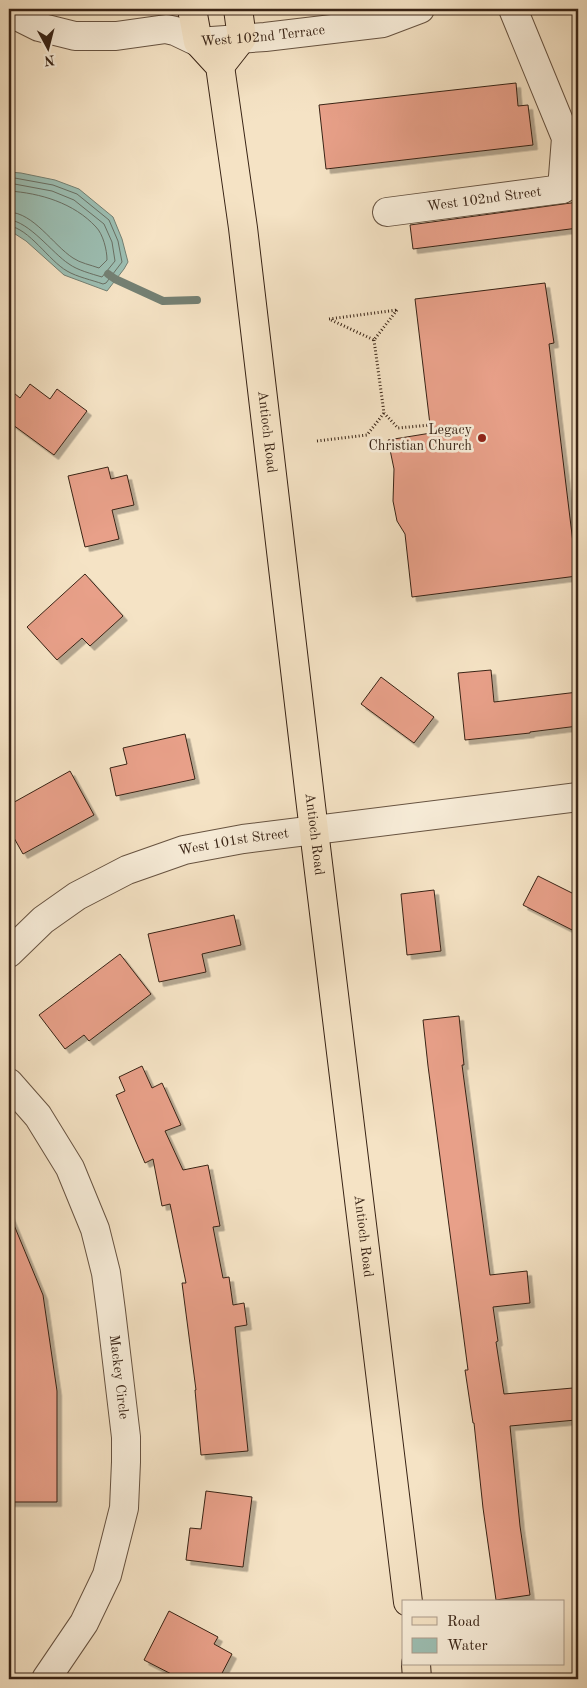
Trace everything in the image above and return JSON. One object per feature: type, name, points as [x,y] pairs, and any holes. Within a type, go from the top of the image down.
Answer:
[{"type":"main road","points":[[192,9],[198,42],[220,66],[242,38],[238,9]]},
{"type":"main road","name":"Antioch Road","points":[[220,66],[243,228],[408,1600]]},
{"type":"main road","points":[[416,1666],[418,1679]]},
{"type":"street","name":"West 102nd Terrace","points":[[9,12],[38,27],[75,36],[116,36],[174,19],[175,31],[198,42],[265,37],[383,23],[420,9]]},
{"type":"street","points":[[513,9],[566,138],[570,185]]},
{"type":"street","name":"West 102nd Street","points":[[387,212],[570,185]]},
{"type":"street","name":"West 101st Street","points":[[9,953],[50,916],[77,896],[127,870],[184,850],[243,839],[578,796]]},
{"type":"street","name":"Mackey Circle","points":[[9,1083],[38,1116],[70,1168],[95,1229],[106,1273],[126,1437],[124,1508],[107,1575],[84,1623],[46,1679]]},
{"type":"path","points":[[374,340],[330,319],[397,310],[374,340],[384,414],[398,428],[430,425]]},
{"type":"path","points":[[317,441],[368,434],[384,414]]},
{"type":"water","points":[[9,172],[55,180],[79,189],[113,217],[122,239],[128,262],[107,291],[64,275],[26,241],[9,230]]},
{"type":"building","points":[[516,83],[518,106],[528,105],[533,145],[326,169],[319,105]]},
{"type":"building","points":[[578,202],[578,228],[413,249],[410,225]]},
{"type":"building","name":"Legacy Christian Church","points":[[545,283],[554,343],[549,344],[577,576],[412,597],[405,534],[397,521],[393,501],[394,469],[388,440],[431,433],[415,299]]},
{"type":"building","points":[[30,384],[50,399],[57,389],[87,411],[54,455],[9,422],[9,389],[20,398]]},
{"type":"building","points":[[108,467],[111,479],[127,475],[134,505],[112,510],[119,539],[85,547],[68,476]]},
{"type":"building","points":[[85,574],[123,616],[90,646],[82,638],[57,660],[27,627]]},
{"type":"building","points":[[491,670],[494,702],[578,692],[578,726],[465,740],[458,673]]},
{"type":"building","points":[[381,677],[434,717],[414,743],[361,704]]},
{"type":"building","points":[[185,734],[195,779],[116,796],[110,768],[127,764],[123,748]]},
{"type":"building","points":[[70,771],[94,815],[23,854],[9,829],[9,805]]},
{"type":"building","points":[[538,876],[578,896],[578,933],[523,905]]},
{"type":"building","points":[[434,890],[441,951],[407,955],[401,894]]},
{"type":"building","points":[[234,915],[241,945],[202,954],[206,972],[159,982],[148,934]]},
{"type":"building","points":[[120,954],[151,994],[89,1041],[84,1035],[65,1049],[39,1015]]},
{"type":"building","points":[[459,1016],[464,1065],[462,1065],[490,1275],[527,1271],[530,1303],[493,1307],[504,1394],[573,1388],[576,1420],[510,1426],[520,1526],[530,1595],[496,1600],[483,1508],[474,1423],[465,1370],[468,1370],[423,1020]]},
{"type":"building","points":[[142,1066],[152,1088],[162,1083],[181,1125],[165,1131],[183,1170],[208,1165],[220,1226],[213,1227],[223,1278],[229,1277],[233,1305],[244,1303],[247,1325],[235,1327],[248,1451],[201,1455],[196,1390],[182,1283],[186,1283],[170,1204],[162,1206],[153,1159],[145,1163],[116,1095],[125,1091],[119,1077]]},
{"type":"building","points":[[9,1213],[43,1295],[57,1391],[57,1502],[9,1502]]},
{"type":"building","points":[[206,1491],[252,1497],[243,1567],[186,1560],[190,1528],[201,1529]]},
{"type":"building","points":[[169,1611],[218,1637],[214,1644],[232,1654],[219,1679],[181,1679],[144,1660]]},
{"type":"waterway","points":[[108,274],[163,301],[197,300]]},
{"type":"place","name":"Legacy Christian Church","points":[[482,438]]}]
